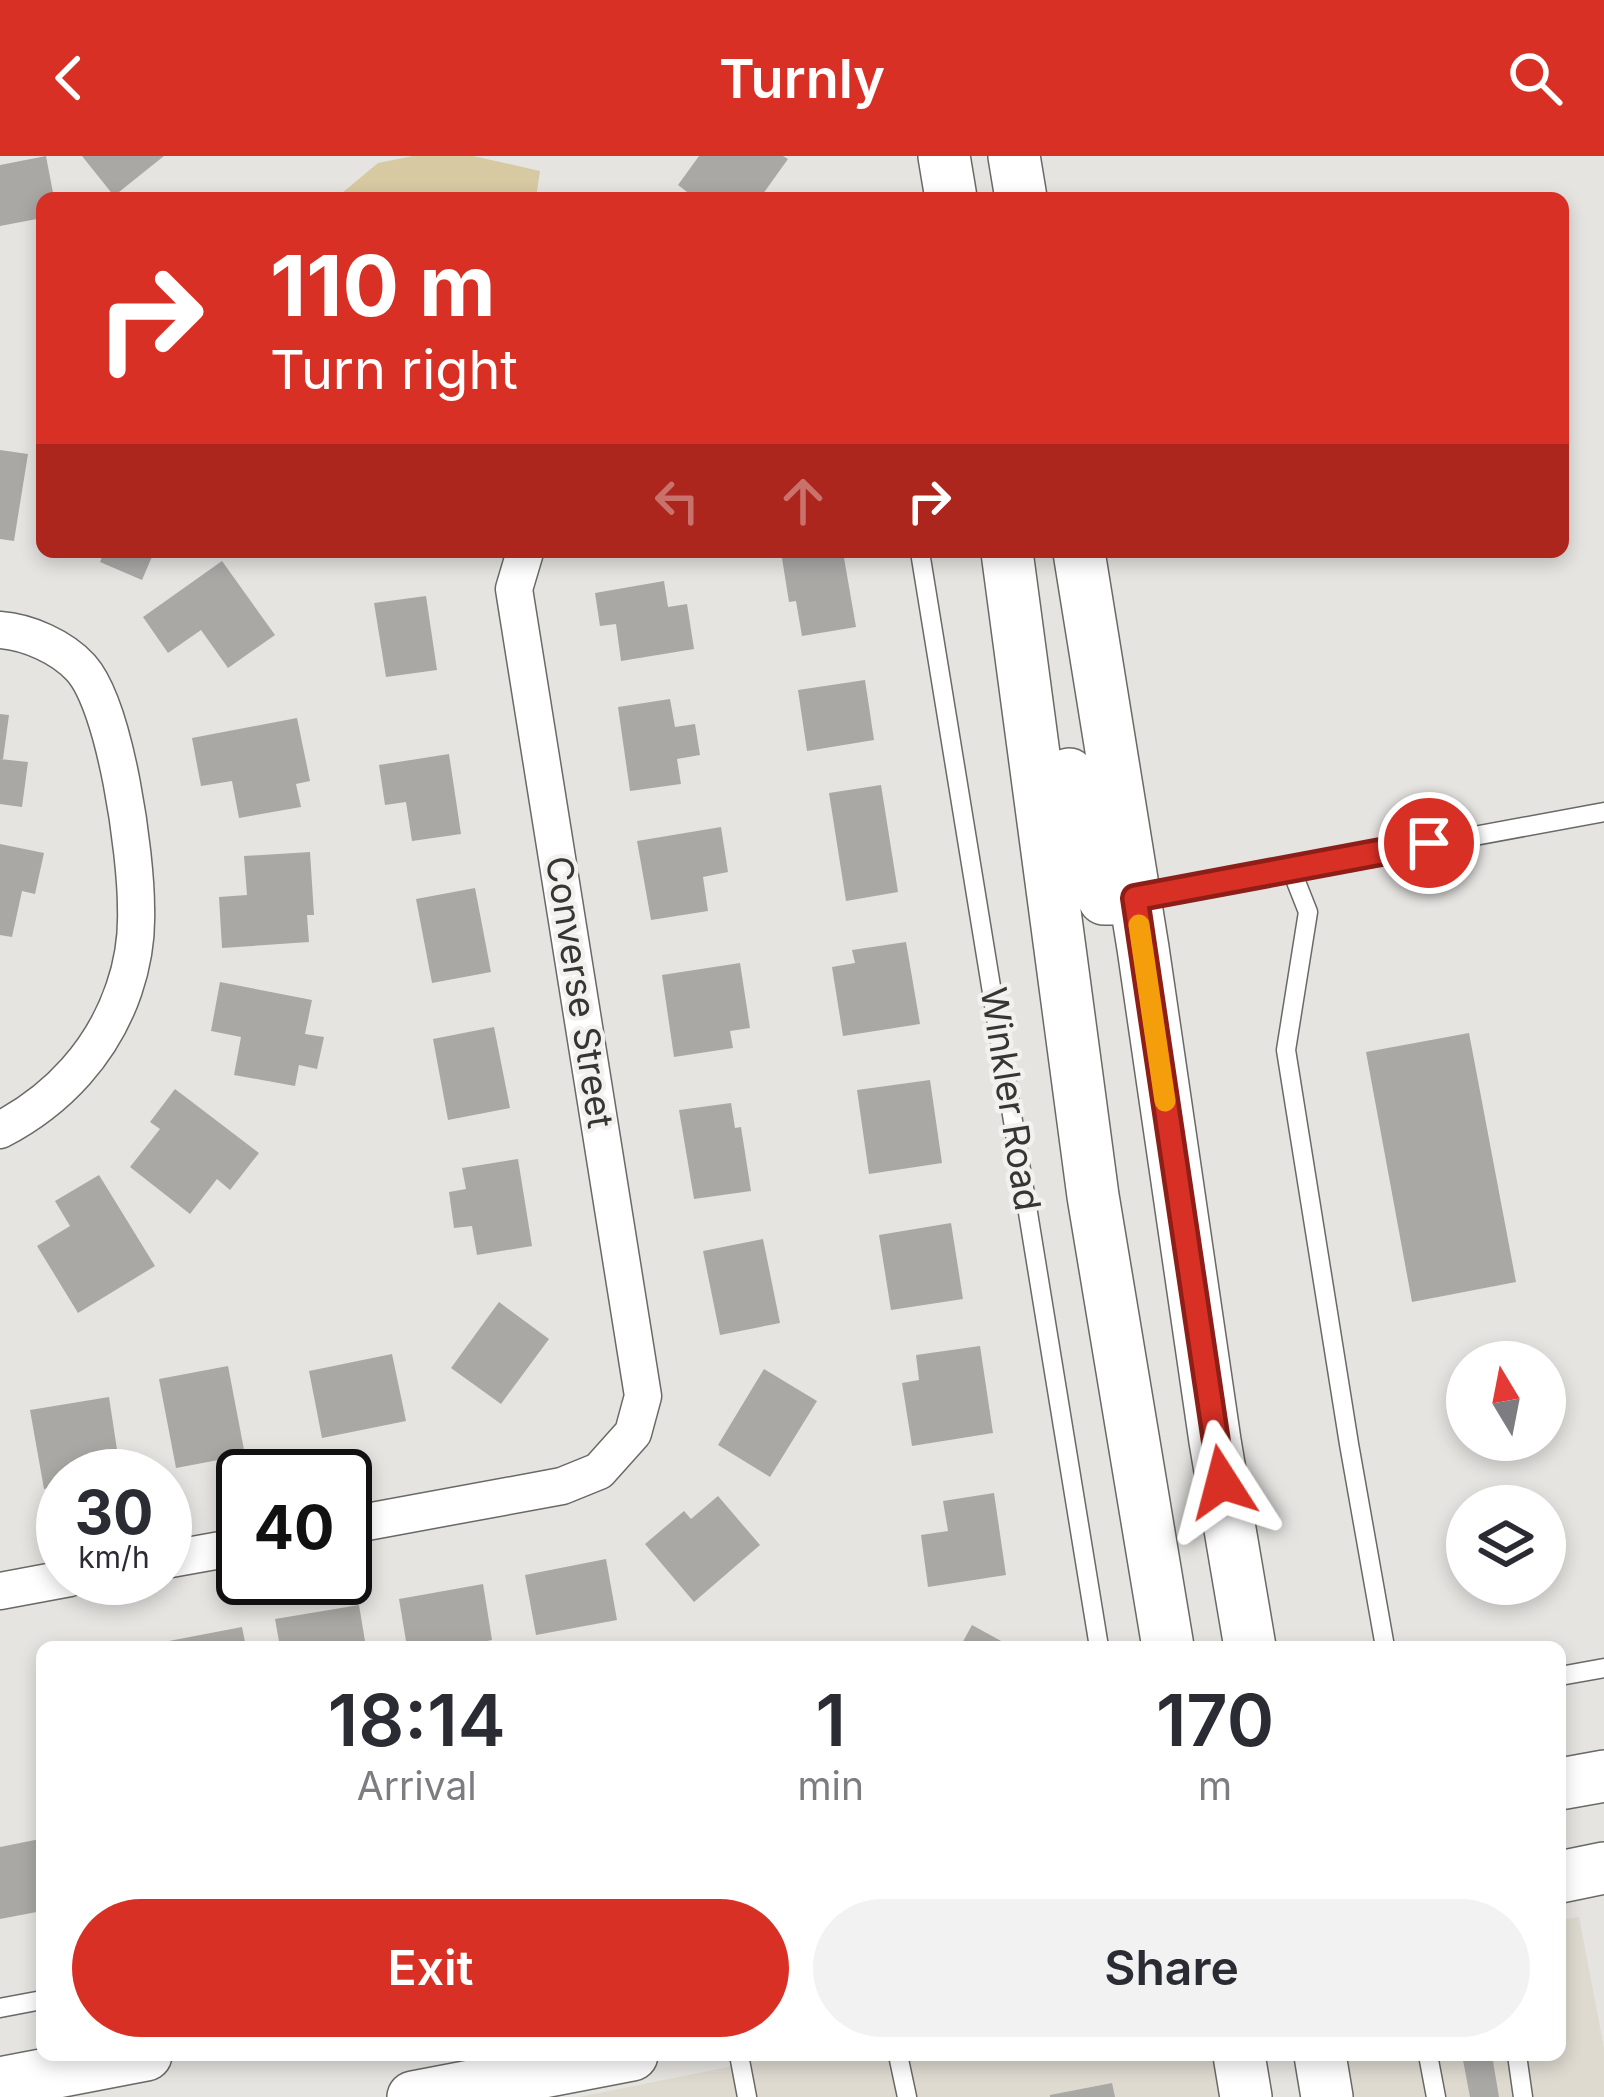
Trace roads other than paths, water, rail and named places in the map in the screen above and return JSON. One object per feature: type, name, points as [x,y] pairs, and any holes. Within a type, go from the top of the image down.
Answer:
[{"type":"street","points":[[944,156],[950,192]]},
{"type":"street","points":[[1014,156],[1020,192]]},
{"type":"street","name":"Converse Street","points":[[372,1521],[562,1486],[599,1471],[633,1433],[643,1396],[514,589],[523,558]]},
{"type":"street","points":[[1079,558],[1249,1641]]},
{"type":"street","points":[[1010,575],[1050,676],[1079,833],[1091,871],[1104,899],[1135,898]]},
{"type":"street","name":"Winkler Road","points":[[1010,575],[1094,1196],[1167,1641]]},
{"type":"street","points":[[0,630],[49,644],[82,669],[103,706],[117,764],[136,906],[125,987],[109,1026],[58,1092],[0,1130]]},
{"type":"street","points":[[0,1592],[36,1585]]},
{"type":"street","points":[[1566,1783],[1604,1776]]},
{"type":"street","points":[[1566,1875],[1604,1868]]},
{"type":"street","points":[[0,2083],[115,2061]]},
{"type":"street","points":[[1240,2061],[1246,2097]]},
{"type":"street","points":[[1321,2061],[1327,2097]]},
{"type":"street","points":[[413,2097],[606,2066]]},
{"type":"lane","name":"Winkler Road","points":[[921,558],[1098,1641]]},
{"type":"lane","points":[[1135,898],[1604,812]]},
{"type":"lane","points":[[1292,868],[1308,912],[1286,1050],[1384,1641]]},
{"type":"lane","points":[[1566,1675],[1604,1668]]},
{"type":"lane","points":[[0,2008],[36,2001]]},
{"type":"lane","points":[[740,2061],[747,2097]]},
{"type":"lane","points":[[899,2061],[907,2097]]},
{"type":"lane","points":[[1429,2061],[1436,2097]]},
{"type":"lane","points":[[1518,2061],[1523,2097]]}]
